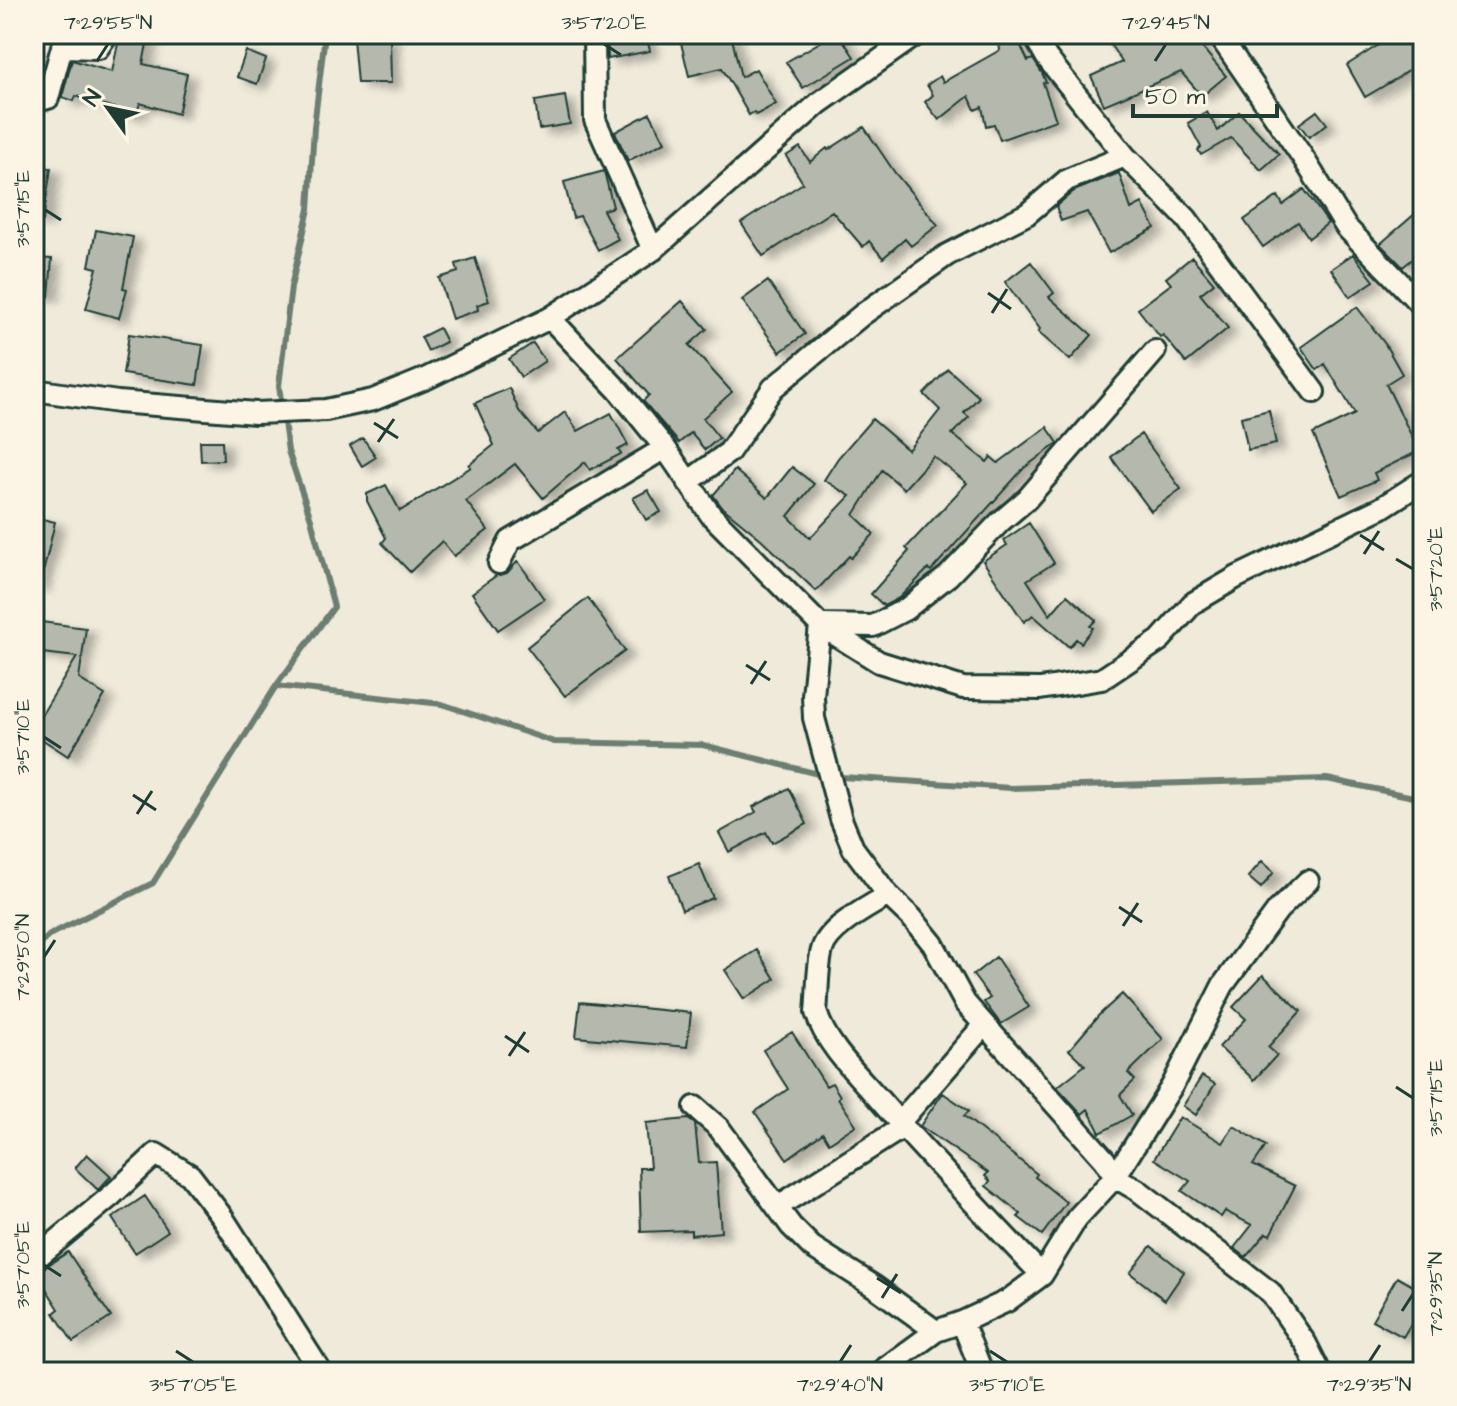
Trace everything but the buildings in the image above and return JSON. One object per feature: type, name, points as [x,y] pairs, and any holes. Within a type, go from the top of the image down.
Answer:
[{"type":"street","points":[[34,102],[48,98],[62,47],[98,48],[107,34]]},
{"type":"street","points":[[594,34],[595,120],[653,250]]},
{"type":"street","points":[[1033,34],[1047,58],[1125,156],[1186,218],[1314,392]]},
{"type":"street","points":[[1218,34],[1302,156],[1346,227],[1423,307]]},
{"type":"street","points":[[34,390],[118,402],[256,413],[326,410],[373,400],[550,318],[653,250],[819,103],[908,36]]},
{"type":"street","points":[[688,482],[729,452],[773,388],[863,314],[947,255],[1027,214],[1067,180],[1125,156]]},
{"type":"street","points":[[550,318],[619,391],[665,448],[711,515],[820,625],[879,662],[963,688],[1040,689],[1102,679],[1160,640],[1193,603],[1237,577],[1381,508],[1423,481]]},
{"type":"street","points":[[820,625],[873,626],[906,609],[948,576],[1027,499],[1155,351]]},
{"type":"street","points":[[499,563],[510,541],[665,448]]},
{"type":"street","points":[[820,625],[813,696],[814,718],[841,819],[853,848],[888,895],[933,944],[965,1003],[1105,1160],[1115,1177],[1139,1191],[1270,1292],[1306,1344],[1320,1372]]},
{"type":"street","points":[[880,1372],[936,1331],[1007,1301],[1042,1275],[1077,1218],[1115,1177],[1172,1086],[1223,985],[1278,910],[1308,881]]},
{"type":"street","points":[[888,895],[853,916],[822,949],[816,1012],[832,1043],[901,1125],[1042,1275]]},
{"type":"street","points":[[777,1207],[901,1125],[984,1025]]},
{"type":"street","points":[[695,1107],[719,1128],[777,1207],[812,1247],[886,1294],[936,1331]]},
{"type":"street","points":[[34,1260],[156,1154],[190,1175],[199,1186],[223,1218],[321,1372]]},
{"type":"street","points":[[962,1322],[982,1372]]},
{"type":"waterway","points":[[34,949],[51,934],[153,883],[276,686],[334,607],[311,519],[288,451],[279,386],[291,287],[309,209],[314,127],[325,34]]},
{"type":"waterway","points":[[276,686],[442,704],[554,742],[703,745],[826,776],[1011,788],[1327,779],[1423,799]]}]
